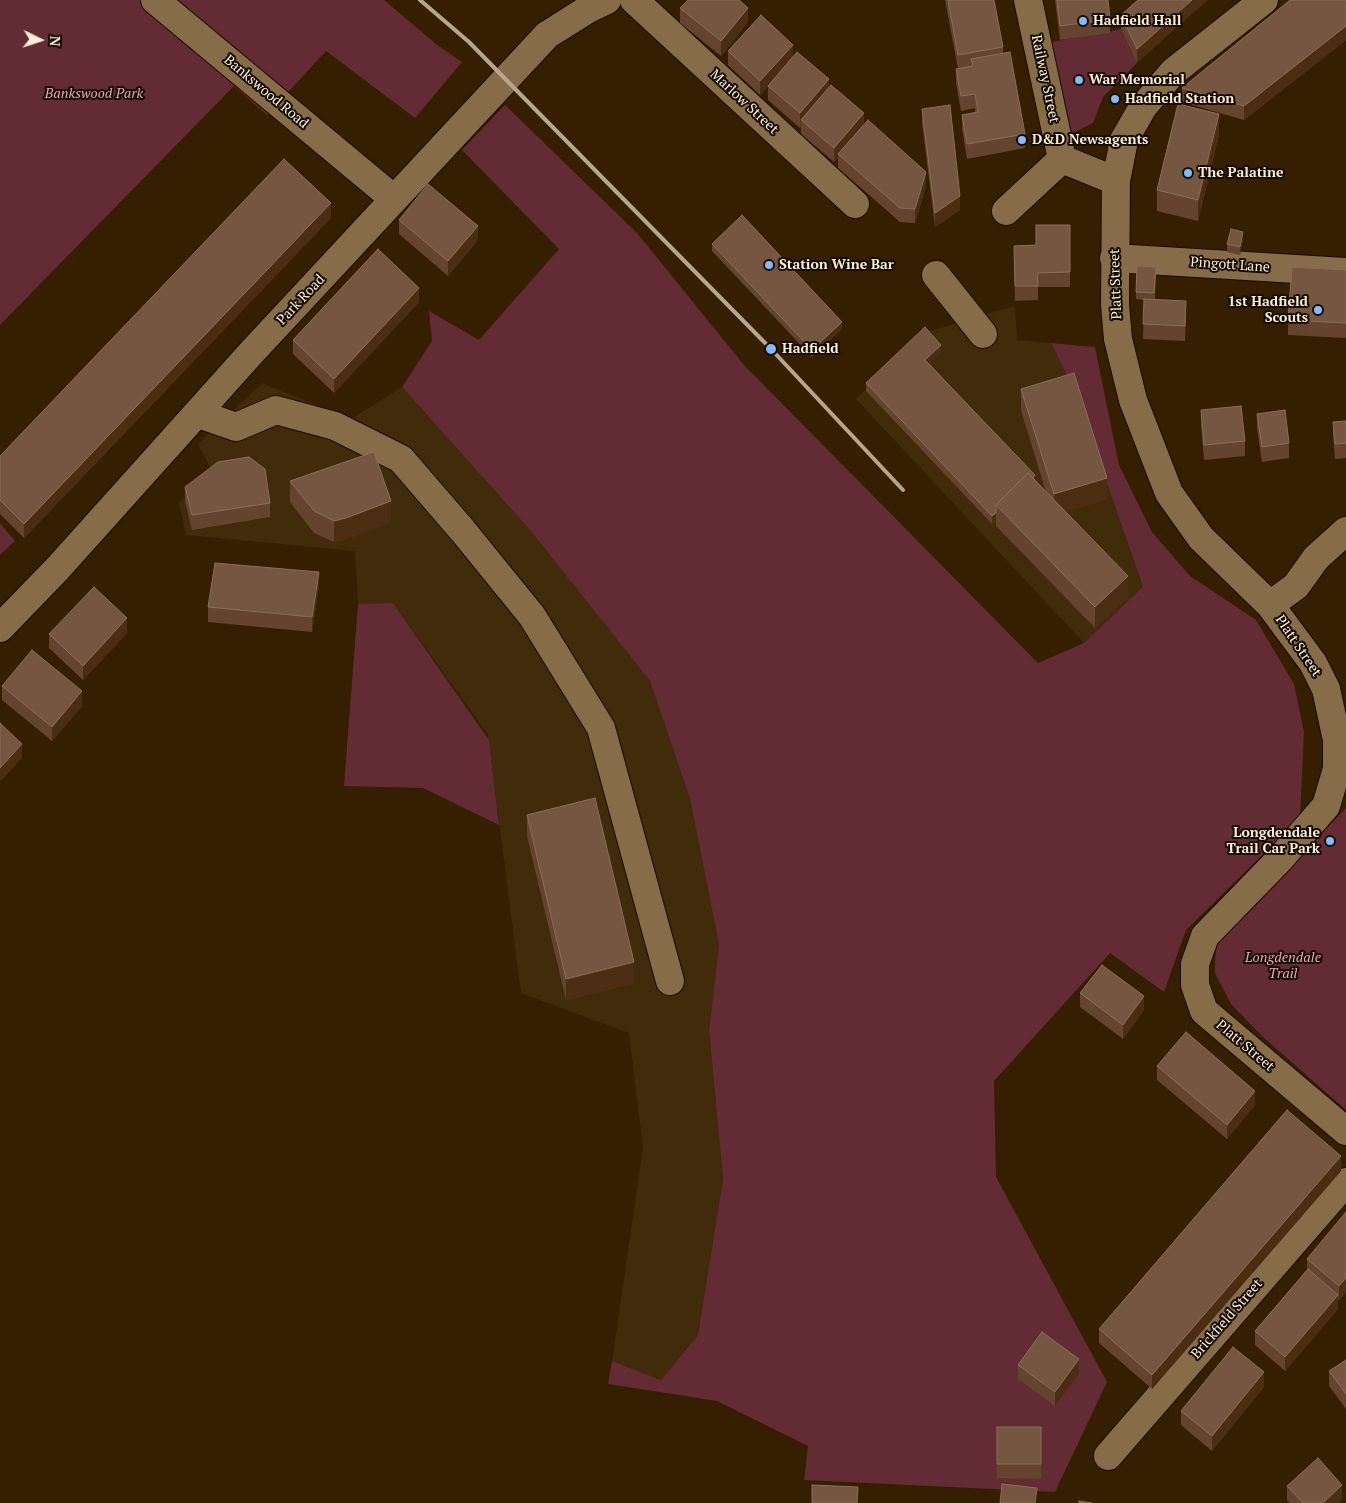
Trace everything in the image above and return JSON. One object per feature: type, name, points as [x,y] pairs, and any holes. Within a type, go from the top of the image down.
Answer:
[{"type":"street","name":"Bankswood Road","points":[[154,0],[385,192]]},
{"type":"street","name":"Park Road","points":[[0,628],[58,568],[199,414],[385,192],[452,139],[547,35],[590,8],[608,0]]},
{"type":"street","name":"Marlow Street","points":[[634,0],[855,204]]},
{"type":"street","name":"Railway Street","points":[[1028,0],[1062,159]]},
{"type":"street","name":"Platt Street","points":[[1264,0],[1173,72],[1143,107],[1124,140],[1116,181],[1114,258],[1118,338],[1132,400],[1168,493],[1201,538],[1270,605],[1312,663],[1326,689],[1337,740],[1337,769],[1326,806],[1279,860],[1205,936],[1195,964],[1195,985],[1204,1011],[1346,1131]]},
{"type":"street","points":[[1006,210],[1062,159],[1116,181]]},
{"type":"street","name":"Pingott Lane","points":[[1114,258],[1346,272]]},
{"type":"street","points":[[936,275],[983,334]]},
{"type":"street","points":[[199,414],[236,427],[276,410],[335,426],[401,459],[463,531],[532,616],[601,728],[670,981]]},
{"type":"street","points":[[1270,605],[1296,586],[1316,558],[1346,531]]},
{"type":"street","name":"Brickfield Street","points":[[1108,1456],[1346,1182]]},
{"type":"shaded area","points":[[1015,306],[1017,340],[1051,343],[1075,392],[1143,588],[1084,643],[856,399],[923,333]]},
{"type":"shaded area","points":[[262,383],[351,419],[402,387],[530,530],[650,681],[690,799],[719,945],[709,1030],[723,1179],[698,1335],[661,1380],[612,1361],[643,1148],[629,1033],[521,993],[488,735],[393,603],[358,604],[355,551],[186,535],[179,502],[214,475],[198,444]]},
{"type":"green space","name":"Bankswood Park","points":[[0,0],[384,0],[436,44],[462,62],[415,118],[326,51],[267,115],[234,86],[0,325]]},
{"type":"green space","points":[[1121,29],[1137,63],[1103,97],[1093,123],[1073,133],[1066,118],[1052,42]]},
{"type":"green space","points":[[505,105],[637,233],[744,365],[1038,663],[1084,643],[1143,587],[1075,392],[1051,343],[1095,347],[1119,465],[1152,532],[1190,576],[1256,620],[1294,684],[1304,732],[1300,818],[1186,930],[1164,992],[1110,953],[994,1081],[996,1177],[1107,1382],[1055,1492],[804,1480],[808,1446],[717,1401],[608,1384],[612,1361],[661,1380],[698,1335],[723,1179],[709,1030],[719,945],[690,799],[650,681],[530,530],[402,387],[432,341],[429,311],[479,340],[559,249],[462,150]]},
{"type":"green space","points":[[0,523],[15,541],[0,555]]},
{"type":"green space","points":[[393,603],[489,740],[499,825],[423,788],[344,786],[358,604]]},
{"type":"green space","name":"Longdendale Trail","points":[[1346,808],[1346,1110],[1262,1036],[1231,1004],[1215,973],[1215,961],[1217,943]]},
{"type":"building","points":[[688,0],[739,0],[748,8],[721,41],[680,8]]},
{"type":"building","points":[[948,0],[994,0],[1003,47],[958,55]]},
{"type":"building","points":[[1057,0],[1108,0],[1110,19],[1060,26]]},
{"type":"building","points":[[1138,0],[1192,0],[1137,49],[1121,15]]},
{"type":"building","points":[[1290,0],[1346,0],[1346,26],[1244,106],[1182,88]]},
{"type":"building","points":[[761,15],[793,45],[760,81],[728,51]]},
{"type":"building","points":[[797,52],[829,79],[800,113],[768,86]]},
{"type":"building","points":[[1010,52],[1025,134],[967,144],[962,115],[978,112],[975,94],[961,96],[956,69],[973,66],[971,59]]},
{"type":"building","points":[[831,85],[864,113],[834,148],[801,120]]},
{"type":"building","name":"The Palatine","points":[[1178,104],[1219,114],[1198,200],[1157,190]]},
{"type":"building","points":[[950,105],[960,196],[935,213],[922,109]]},
{"type":"building","points":[[868,120],[926,172],[915,209],[900,208],[838,154]]},
{"type":"building","points":[[284,159],[331,203],[24,524],[0,500],[0,456]]},
{"type":"building","points":[[428,184],[478,226],[448,261],[399,220]]},
{"type":"building","points":[[742,215],[842,322],[812,350],[712,244]]},
{"type":"building","points":[[1036,225],[1070,225],[1070,272],[1037,273],[1038,286],[1015,286],[1014,246],[1036,245]]},
{"type":"building","points":[[1231,229],[1243,232],[1240,247],[1227,244]]},
{"type":"building","points":[[378,249],[419,288],[334,379],[293,340]]},
{"type":"building","points":[[1137,266],[1156,267],[1154,293],[1136,292]]},
{"type":"building","name":"1st Hadfield Scouts","points":[[1292,267],[1346,270],[1346,323],[1288,320]]},
{"type":"building","points":[[1144,299],[1186,301],[1185,326],[1143,324]]},
{"type":"building","points":[[925,327],[941,345],[925,360],[1035,475],[1033,478],[1028,473],[996,505],[996,513],[992,516],[866,383]]},
{"type":"building","points":[[1074,373],[1107,478],[1054,494],[1021,389]]},
{"type":"building","points":[[1241,406],[1245,441],[1204,445],[1201,410]]},
{"type":"building","points":[[1285,410],[1289,443],[1262,447],[1257,414]]},
{"type":"building","points":[[1346,421],[1346,443],[1335,444],[1333,422]]},
{"type":"building","points":[[374,452],[391,501],[346,518],[334,521],[314,511],[290,481]]},
{"type":"building","points":[[249,457],[265,469],[270,503],[192,515],[185,487],[218,462]]},
{"type":"building","points":[[1028,473],[1128,576],[1095,607],[996,505]]},
{"type":"building","points":[[215,563],[319,572],[312,617],[208,607]]},
{"type":"building","points":[[94,587],[127,618],[83,666],[49,634]]},
{"type":"building","points":[[32,650],[82,691],[52,727],[2,686]]},
{"type":"building","points":[[0,723],[22,744],[0,768]]},
{"type":"building","points":[[595,798],[634,962],[566,979],[527,815]]},
{"type":"building","points":[[1102,965],[1144,996],[1123,1025],[1080,993]]},
{"type":"building","points":[[1186,1032],[1255,1091],[1227,1125],[1157,1066]]},
{"type":"building","points":[[1287,1110],[1341,1156],[1152,1375],[1099,1329]]},
{"type":"building","points":[[1346,1212],[1346,1278],[1339,1286],[1307,1259]]},
{"type":"building","points":[[1308,1269],[1338,1295],[1285,1357],[1255,1331]]},
{"type":"building","points":[[1042,1332],[1079,1359],[1055,1392],[1018,1365]]},
{"type":"building","points":[[1233,1347],[1264,1372],[1212,1436],[1181,1411]]},
{"type":"building","points":[[1346,1360],[1346,1394],[1329,1371]]},
{"type":"building","points":[[997,1427],[1041,1427],[1041,1464],[997,1464]]},
{"type":"building","points":[[1318,1458],[1342,1485],[1323,1503],[1303,1503],[1287,1486]]},
{"type":"building","points":[[1002,1484],[1037,1488],[1035,1503],[1000,1503]]},
{"type":"building","points":[[812,1485],[858,1487],[857,1503],[812,1503]]},
{"type":"railway","points":[[420,0],[469,42],[771,349],[903,490]]},
{"type":"place","name":"Hadfield Hall","points":[[1083,21]]},
{"type":"place","name":"War Memorial","points":[[1079,80]]},
{"type":"place","name":"Hadfield Station","points":[[1115,99]]},
{"type":"place","name":"D&D Newsagents","points":[[1022,140]]},
{"type":"place","name":"The Palatine","points":[[1188,173]]},
{"type":"place","name":"Station Wine Bar","points":[[769,265]]},
{"type":"place","name":"1st Hadfield Scouts","points":[[1318,310]]},
{"type":"place","name":"Hadfield","points":[[771,349]]},
{"type":"place","name":"Longdendale Trail Car Park","points":[[1330,841]]}]
